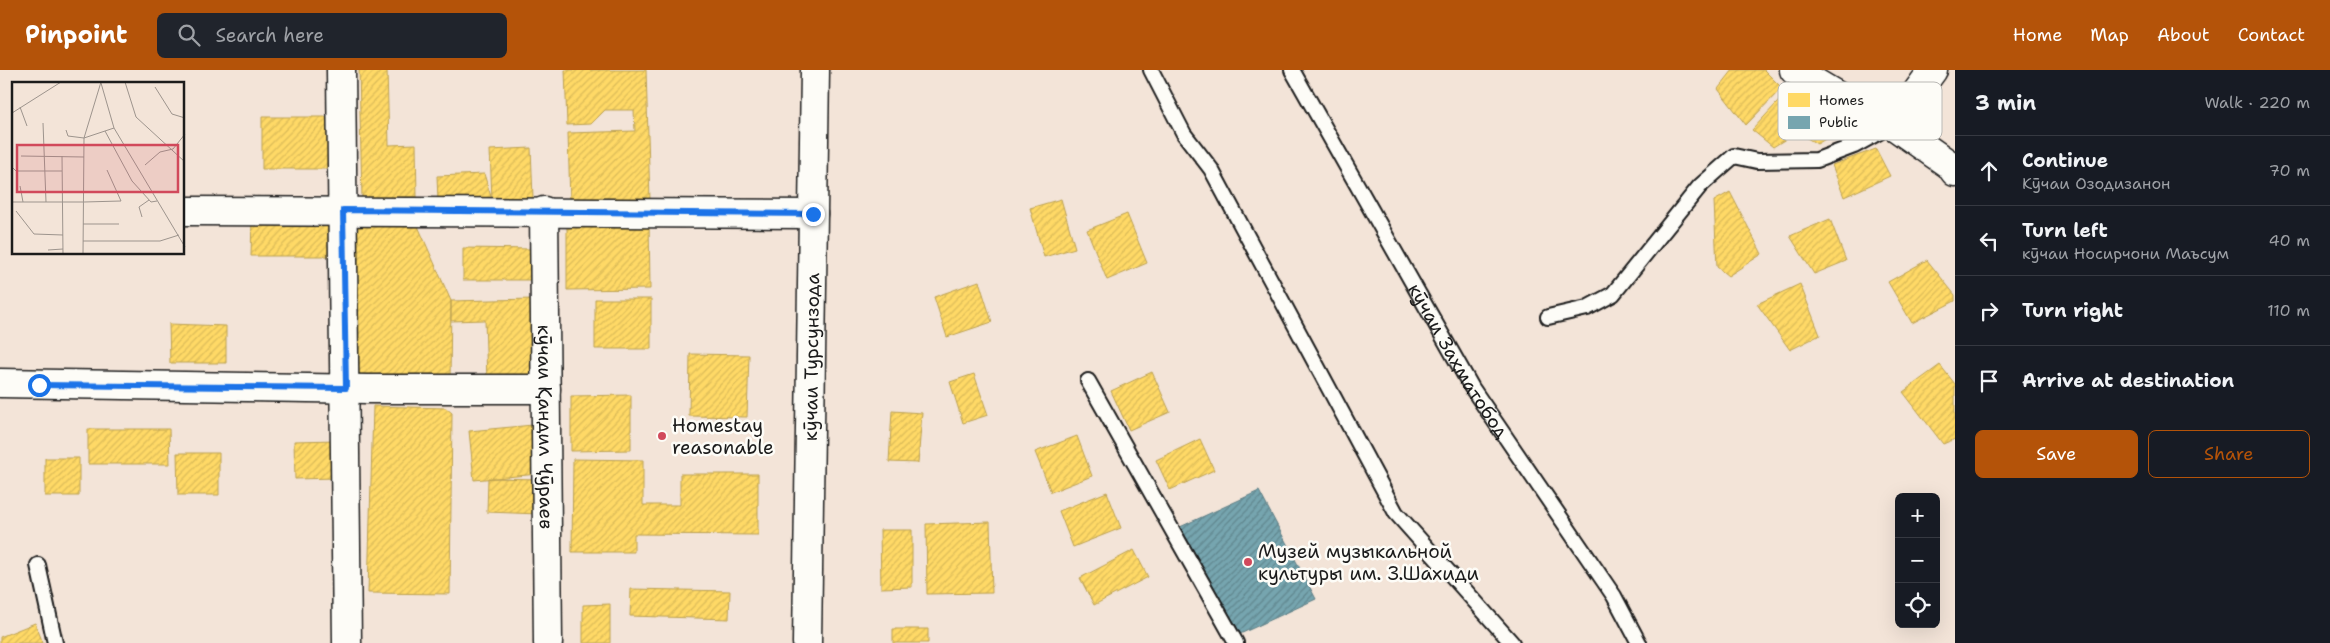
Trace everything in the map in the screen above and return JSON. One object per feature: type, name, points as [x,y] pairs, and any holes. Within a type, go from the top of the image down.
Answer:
[{"type":"street","points":[[342,70],[348,643]]},
{"type":"street","name":"кӯчаи Турсунзода","points":[[806,643],[815,70]]},
{"type":"street","points":[[1794,70],[1814,82]]},
{"type":"street","points":[[1924,82],[1933,70]]},
{"type":"street","points":[[1914,140],[1950,165],[1955,172]]},
{"type":"street","points":[[185,211],[343,210],[813,214]]},
{"type":"street","name":"кӯчаи Қандил Ҷӯраев","points":[[544,211],[548,643]]},
{"type":"street","points":[[0,383],[546,389]]},
{"type":"lane","points":[[1151,70],[1184,134],[1211,168],[1396,513],[1512,643]]},
{"type":"lane","name":"кӯчаи Заҳматобод","points":[[1292,70],[1472,388],[1614,596],[1639,643]]},
{"type":"lane","points":[[1548,317],[1588,308],[1613,294],[1700,186],[1734,156],[1757,161],[1818,160],[1865,140]]},
{"type":"lane","points":[[1088,381],[1236,643]]},
{"type":"lane","points":[[38,565],[55,643]]},
{"type":"building: Homes","points":[[359,70],[387,70],[389,145],[416,144],[417,197],[362,198]]},
{"type":"building: Homes","points":[[565,70],[646,70],[650,201],[570,203],[568,133],[635,131],[634,110],[605,110],[591,124],[567,125]]},
{"type":"building: Homes","points":[[1733,70],[1764,70],[1778,84],[1778,92],[1746,125],[1718,89]]},
{"type":"building: Homes","points":[[1778,102],[1778,140],[1784,140],[1773,147],[1752,130]]},
{"type":"building: Homes","points":[[262,117],[334,117],[334,169],[262,169]]},
{"type":"building: Homes","points":[[1810,140],[1824,140],[1817,144]]},
{"type":"building: Homes","points":[[531,148],[533,198],[492,200],[490,150]]},
{"type":"building: Homes","points":[[1876,149],[1890,176],[1844,197],[1832,165]]},
{"type":"building: Homes","points":[[484,174],[492,200],[438,201],[437,176]]},
{"type":"building: Homes","points":[[1730,192],[1762,254],[1728,276],[1717,267],[1714,201]]},
{"type":"building: Homes","points":[[1061,199],[1075,248],[1044,257],[1030,208]]},
{"type":"building: Homes","points":[[1127,214],[1147,263],[1107,280],[1087,230]]},
{"type":"building: Homes","points":[[414,217],[451,301],[450,381],[356,381],[352,218]]},
{"type":"building: Homes","points":[[649,218],[650,289],[567,290],[567,219]]},
{"type":"building: Homes","points":[[252,219],[335,220],[335,256],[251,256]]},
{"type":"building: Homes","points":[[1830,219],[1846,261],[1814,274],[1790,236]]},
{"type":"building: Homes","points":[[463,248],[533,249],[533,280],[463,280]]},
{"type":"building: Homes","points":[[1927,260],[1955,295],[1955,301],[1912,323],[1888,282]]},
{"type":"building: Homes","points":[[979,281],[992,322],[947,337],[934,297]]},
{"type":"building: Homes","points":[[1800,284],[1820,335],[1790,350],[1757,304]]},
{"type":"building: Homes","points":[[533,299],[536,380],[487,382],[485,320],[451,321],[451,301]]},
{"type":"building: Homes","points":[[595,299],[651,299],[651,349],[595,349]]},
{"type":"building: Homes","points":[[169,324],[226,326],[226,363],[170,363]]},
{"type":"building: Homes","points":[[690,354],[749,355],[747,417],[689,416]]},
{"type":"building: Homes","points":[[1940,365],[1955,384],[1955,439],[1943,444],[1903,392]]},
{"type":"building: Homes","points":[[1152,372],[1170,412],[1129,430],[1111,391]]},
{"type":"building: Homes","points":[[974,374],[988,415],[963,423],[950,382]]},
{"type":"building: Homes","points":[[631,395],[631,450],[571,451],[571,396]]},
{"type":"building: Homes","points":[[373,406],[446,408],[452,413],[450,594],[368,593]]},
{"type":"building: Homes","points":[[892,411],[922,413],[918,463],[889,462]]},
{"type":"building: Homes","points":[[533,425],[538,474],[474,480],[469,431]]},
{"type":"building: Homes","points":[[88,429],[169,429],[170,464],[88,464]]},
{"type":"building: Homes","points":[[1077,436],[1092,476],[1051,492],[1035,452]]},
{"type":"building: Homes","points":[[1200,439],[1214,470],[1170,490],[1156,460]]},
{"type":"building: Homes","points":[[337,440],[337,478],[295,479],[294,441]]},
{"type":"building: Homes","points":[[177,453],[219,453],[219,495],[178,495]]},
{"type":"building: Homes","points":[[45,458],[79,458],[79,496],[45,496]]},
{"type":"building: Homes","points":[[573,459],[643,460],[643,505],[680,505],[680,474],[758,474],[758,535],[634,534],[634,552],[572,552]]},
{"type":"building: Homes","points":[[488,478],[540,479],[539,514],[487,512]]},
{"type":"building: Homes","points":[[1107,492],[1121,528],[1073,547],[1059,511]]},
{"type":"building: Homes","points":[[990,522],[992,593],[927,594],[926,524]]},
{"type":"building: Homes","points":[[880,530],[912,530],[912,587],[881,588]]},
{"type":"building: Homes","points":[[1134,550],[1148,577],[1094,605],[1080,578]]},
{"type":"building: Homes","points":[[631,589],[730,591],[729,619],[630,616]]},
{"type":"building: Homes","points":[[610,604],[610,643],[583,643],[583,605]]},
{"type":"building: Homes","points":[[35,623],[43,643],[0,643],[0,637]]},
{"type":"building: Homes","points":[[893,629],[928,629],[928,643],[893,643]]},
{"type":"building: Public","name":"Музей музыкальной культуры им. З.Шахиди","points":[[1259,491],[1316,599],[1240,634],[1180,527]]},
{"type":"place","name":"Homestay reasonable","points":[[662,436]]},
{"type":"place","name":"Музей музыкальной культуры им. З.Шахиди","points":[[1248,562]]},
{"type":"route","points":[[39,385],[346,388],[343,210],[813,214]]}]
